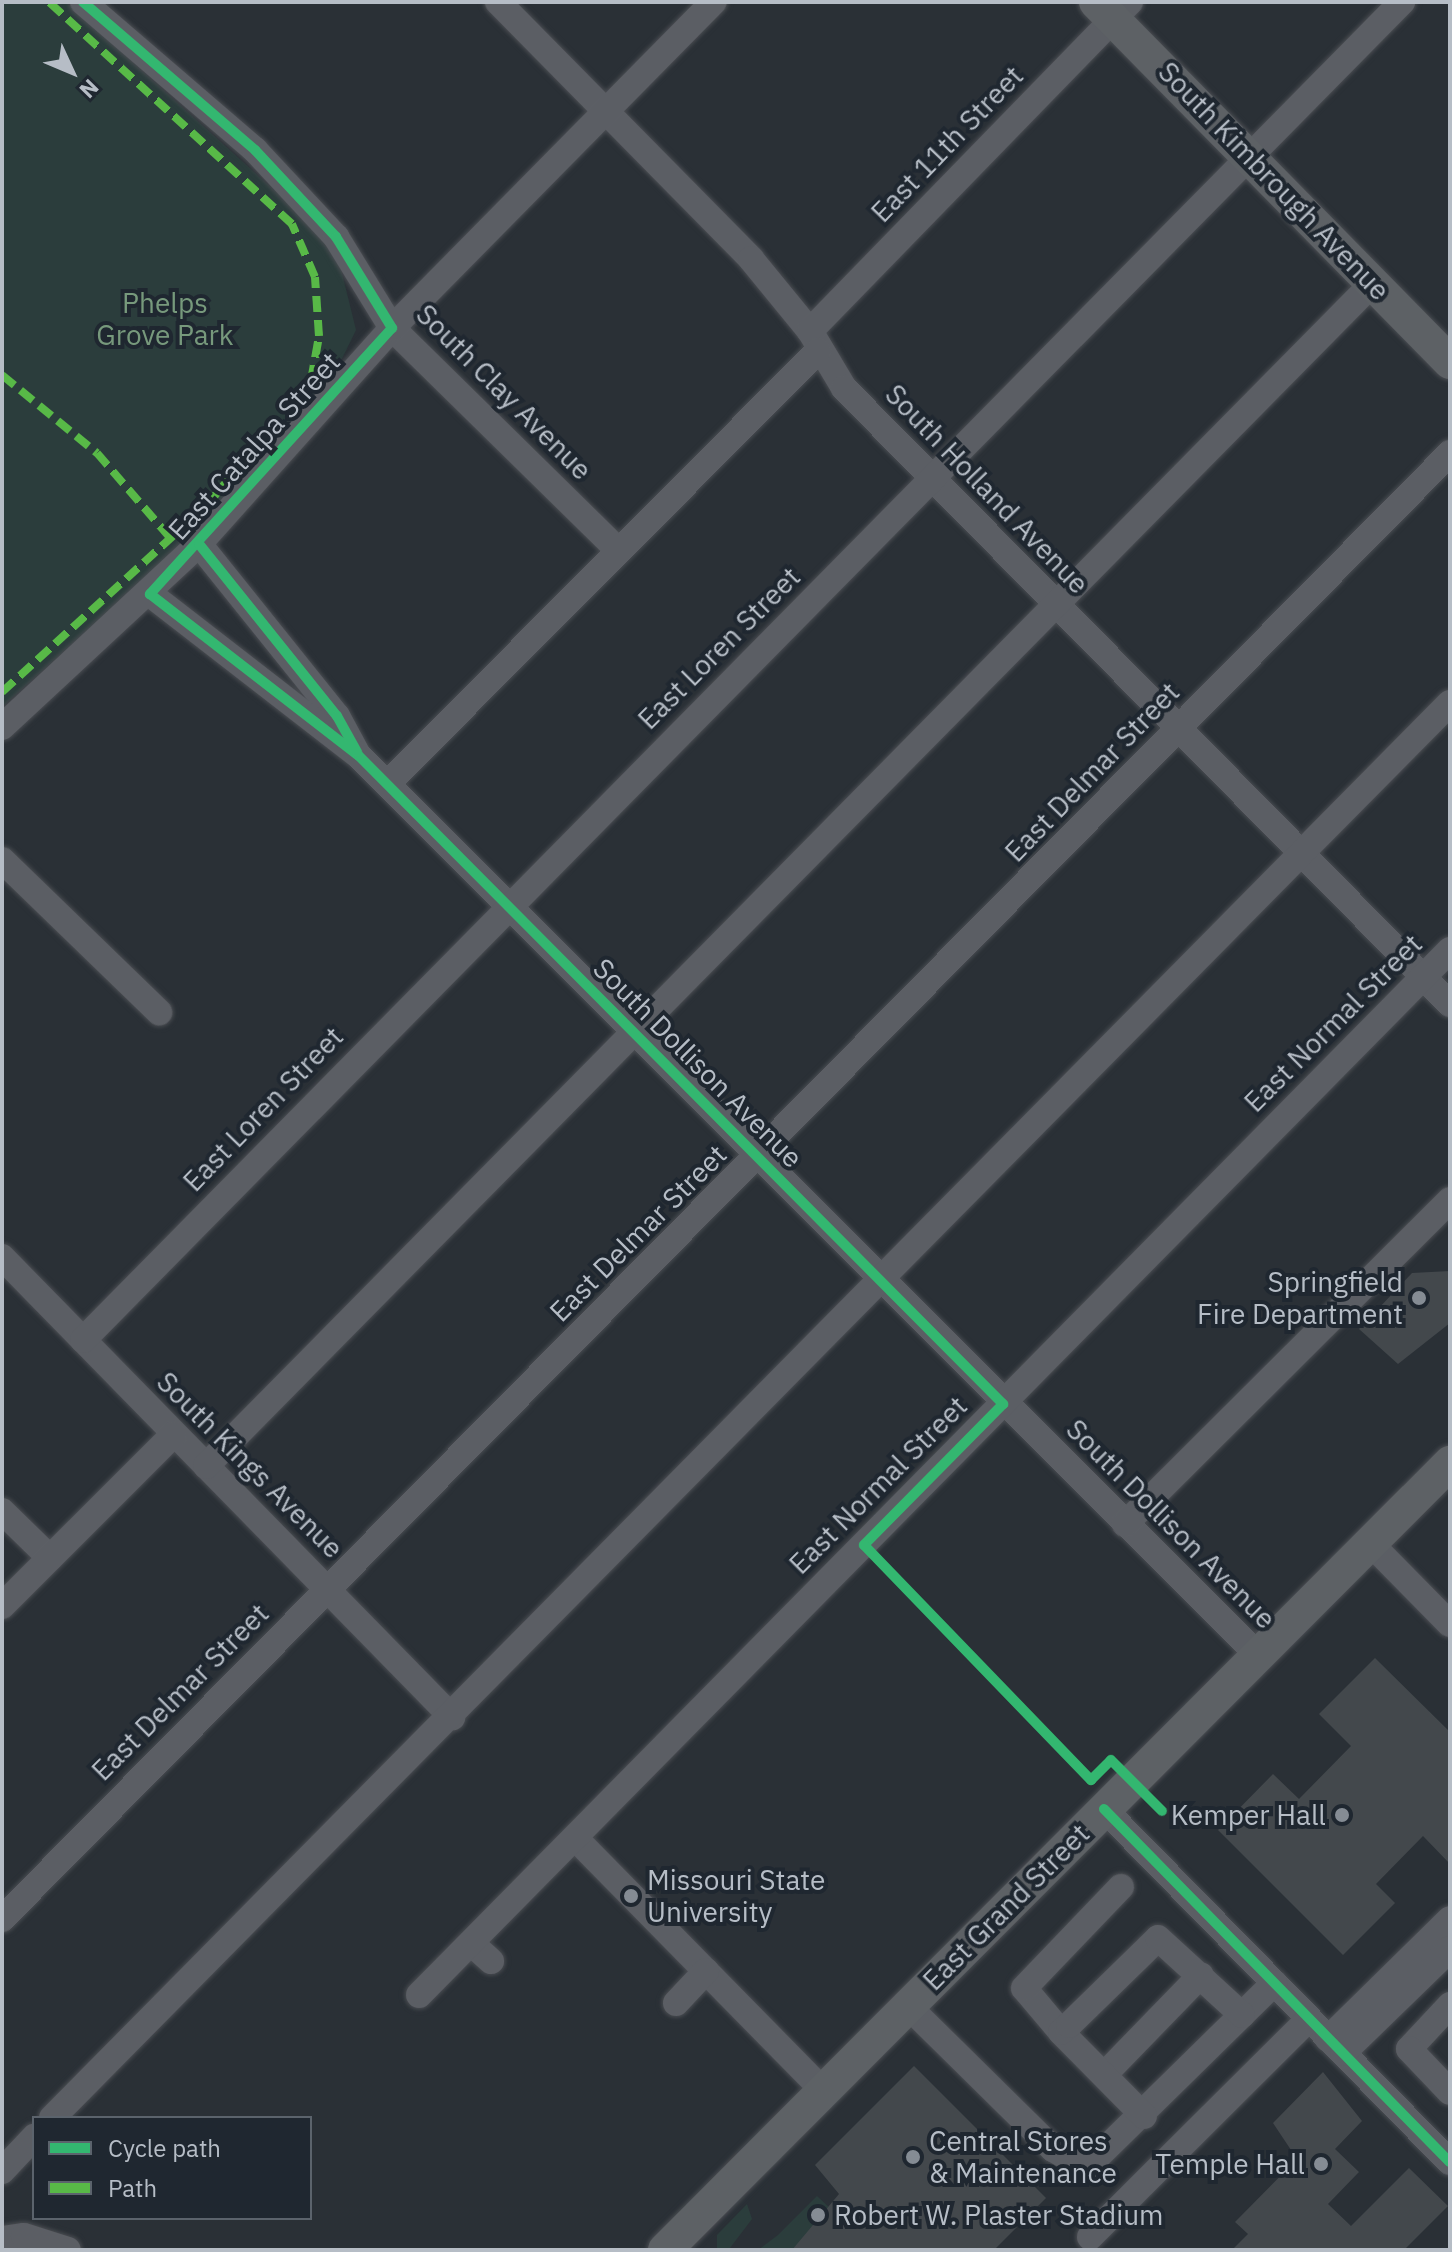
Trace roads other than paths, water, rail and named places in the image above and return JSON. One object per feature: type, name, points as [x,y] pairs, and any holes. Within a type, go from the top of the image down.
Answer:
[{"type":"main road","name":"South Kimbrough Avenue","points":[[1113,8],[1450,362]]},
{"type":"main road","name":"East Grand Street","points":[[665,2250],[1104,1809],[1260,1657],[1450,1463]]},
{"type":"street","name":"South Clay Avenue","points":[[83,2],[255,150],[336,237],[392,328],[618,550]]},
{"type":"street","name":"South Holland Avenue","points":[[498,2],[751,259],[814,341],[933,480],[1450,1004]]},
{"type":"street","name":"East Catalpa Street","points":[[2,727],[150,594],[199,544],[392,328],[714,2]]},
{"type":"street","name":"East Loren Street","points":[[83,1340],[508,904],[933,480],[1402,2]]},
{"type":"street","name":"East 11th Street","points":[[387,784],[618,550],[814,341],[1113,8]]},
{"type":"street","points":[[206,1466],[1373,283]]},
{"type":"street","name":"East Delmar Street","points":[[2,1919],[327,1588],[758,1159],[1450,453]]},
{"type":"street","name":"South Dollison Avenue","points":[[199,544],[337,716],[359,756]]},
{"type":"street","name":"South Dollison Avenue","points":[[150,594],[359,756],[758,1159],[1260,1657]]},
{"type":"street","points":[[54,2116],[452,1717],[1450,703]]},
{"type":"street","points":[[2,860],[159,1012]]},
{"type":"street","name":"East Normal Street","points":[[419,1995],[1450,950]]},
{"type":"street","points":[[1125,1524],[1450,1200]]},
{"type":"street","name":"South Kings Avenue","points":[[2,1257],[452,1717]]},
{"type":"street","points":[[2,1606],[174,1434]]},
{"type":"street","points":[[2,1511],[50,1558]]},
{"type":"street","points":[[1371,1544],[1450,1624]]},
{"type":"street","points":[[1104,1809],[1309,2019],[1447,2153]]},
{"type":"street","points":[[575,1838],[823,2090]]},
{"type":"street","points":[[1121,1887],[1024,1988],[1061,2032],[1144,2116]]},
{"type":"street","points":[[1336,2046],[1450,1919]]},
{"type":"street","points":[[1061,2032],[1158,1938],[1242,2015]]},
{"type":"street","points":[[471,1943],[491,1961]]},
{"type":"street","points":[[1336,2046],[1450,1949]]},
{"type":"street","points":[[676,2003],[706,1971]]},
{"type":"street","points":[[1104,2075],[1201,1975]]},
{"type":"street","points":[[908,2006],[1073,2166],[1097,2163],[1274,1983]]},
{"type":"street","points":[[1447,2083],[1409,2049],[1450,2005]]},
{"type":"street","points":[[1090,2237],[1309,2019]]},
{"type":"street","points":[[2,2171],[32,2139]]},
{"type":"street","points":[[2,2239],[24,2236],[68,2250]]},
{"type":"place","name":"Springfield Fire Department","points":[[1419,1298]]},
{"type":"place","name":"Kemper Hall","points":[[1342,1815]]},
{"type":"place","name":"Missouri State University","points":[[631,1896]]},
{"type":"place","name":"Central Stores & Maintenance","points":[[913,2157]]},
{"type":"place","name":"Temple Hall","points":[[1321,2164]]},
{"type":"place","name":"Robert W. Plaster Stadium","points":[[818,2215]]},
{"type":"park label","name":"Phelps Grove Park","points":[[165,319]]}]
